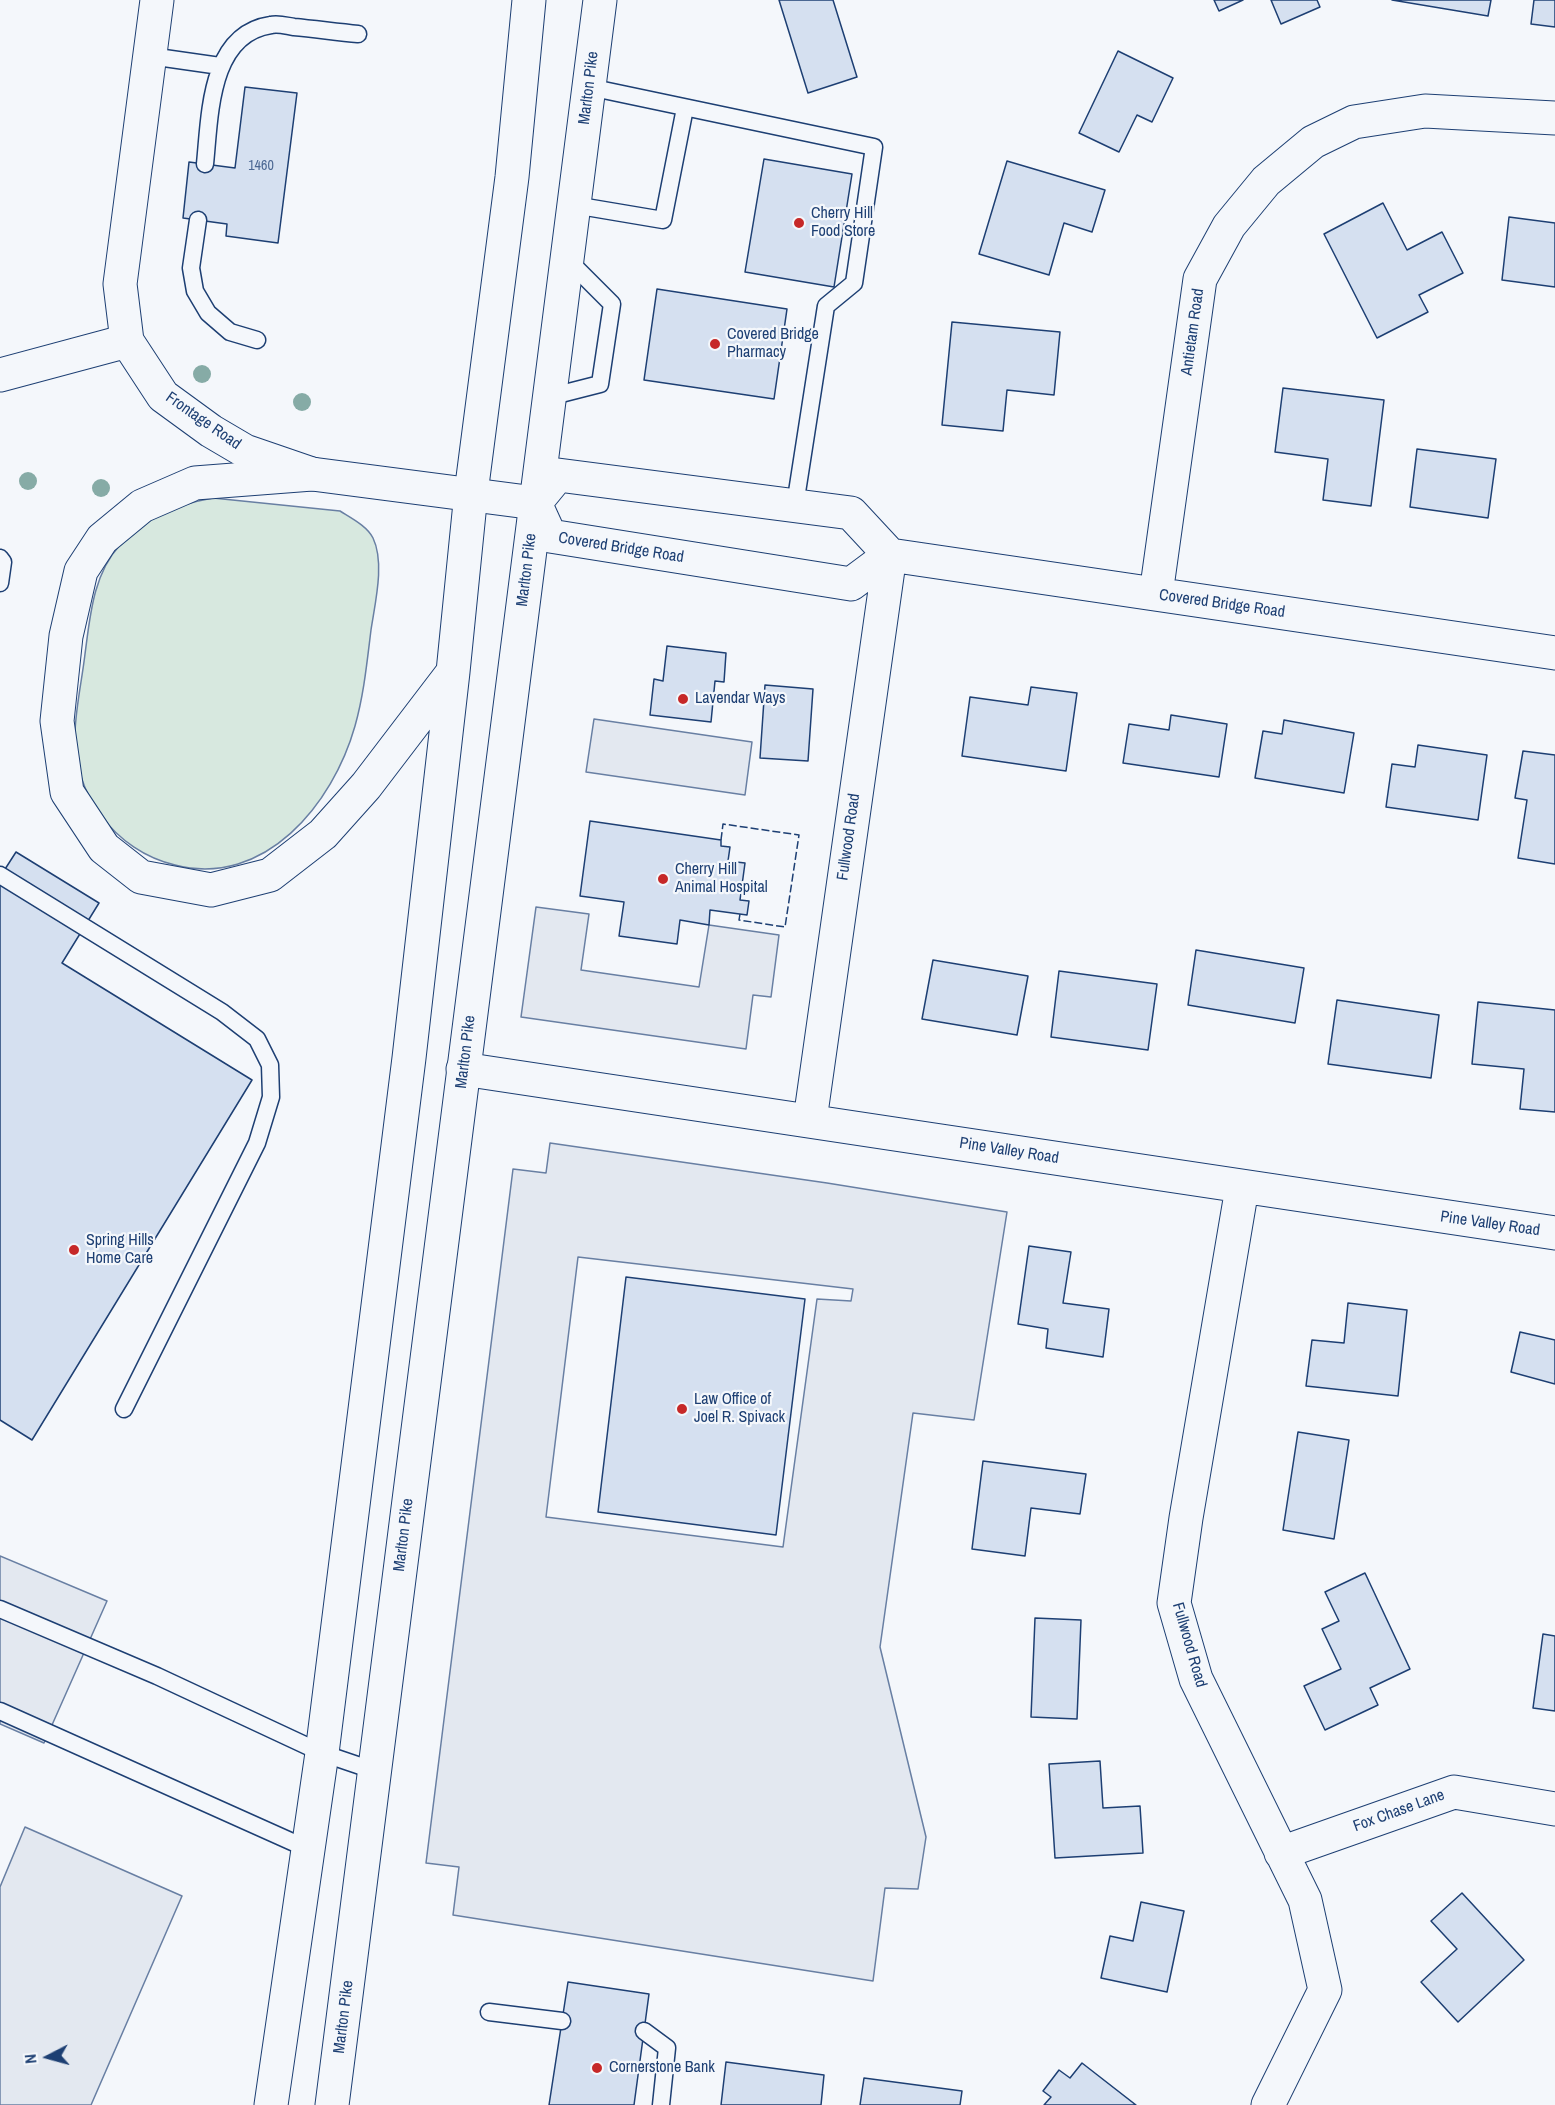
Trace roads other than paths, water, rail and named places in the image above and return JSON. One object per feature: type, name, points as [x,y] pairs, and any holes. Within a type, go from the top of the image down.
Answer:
[{"type":"main road","name":"Frontage Road","points":[[158,0],[120,284],[127,341],[163,396],[211,431],[245,451],[312,474],[535,503]]},
{"type":"main road","points":[[271,2105],[322,1753],[410,1058],[471,493],[513,177],[529,0]]},
{"type":"main road","name":"Marlton Pike","points":[[332,2105],[600,0]]},
{"type":"main road","name":"Antietam Road","points":[[1156,594],[1200,279],[1229,226],[1266,181],[1313,142],[1354,122],[1425,111],[1555,118]]},
{"type":"main road","points":[[0,375],[127,341]]},
{"type":"main road","points":[[312,474],[195,483],[142,506],[102,539],[81,571],[66,636],[57,721],[67,792],[104,848],[141,877],[211,890],[270,875],[323,834],[366,786],[453,672]]},
{"type":"main road","points":[[535,503],[558,475],[851,513],[890,555]]},
{"type":"main road","name":"Covered Bridge Road","points":[[535,503],[550,536],[851,584],[890,555],[1555,652]]},
{"type":"main road","name":"Fullwood Road","points":[[810,1120],[890,555]]},
{"type":"main road","name":"Pine Valley Road","points":[[463,1069],[810,1120],[1242,1188],[1555,1233]]},
{"type":"main road","name":"Fullwood Road","points":[[1242,1188],[1186,1518],[1174,1603],[1196,1679],[1305,1900],[1325,1990],[1268,2105]]},
{"type":"main road","name":"Fox Chase Lane","points":[[1281,1853],[1454,1792],[1555,1809]]},
{"type":"lane","points":[[205,164],[213,91],[220,66],[232,48],[248,33],[272,24],[358,34]]},
{"type":"lane","points":[[150,56],[220,66]]},
{"type":"lane","points":[[589,87],[874,147],[854,283],[826,306],[795,505]]},
{"type":"lane","points":[[574,205],[663,220],[685,108]]},
{"type":"lane","points":[[198,220],[191,268],[195,291],[208,313],[230,332],[257,340]]},
{"type":"lane","points":[[549,397],[600,384],[612,304],[567,258]]},
{"type":"lane","points":[[0,558],[3,562],[0,583]]},
{"type":"lane","points":[[0,875],[222,1012],[257,1039],[270,1065],[271,1097],[257,1143],[124,1409]]},
{"type":"lane","points":[[0,1609],[158,1676],[322,1753],[375,1771]]},
{"type":"lane","points":[[0,1711],[308,1850]]},
{"type":"lane","points":[[489,2012],[561,2021]]},
{"type":"lane","points":[[644,2031],[667,2048],[661,2105]]},
{"type":"place","name":"Cherry Hill Food Store","points":[[799,223]]},
{"type":"place","name":"Covered Bridge Pharmacy","points":[[715,344]]},
{"type":"place","name":"Lavendar Ways","points":[[683,699]]},
{"type":"place","name":"Cherry Hill Animal Hospital","points":[[663,879]]},
{"type":"place","name":"Spring Hills Home Care","points":[[74,1250]]},
{"type":"place","name":"Law Office of Joel R. Spivack","points":[[682,1409]]},
{"type":"place","name":"Cornerstone Bank","points":[[597,2068]]}]
